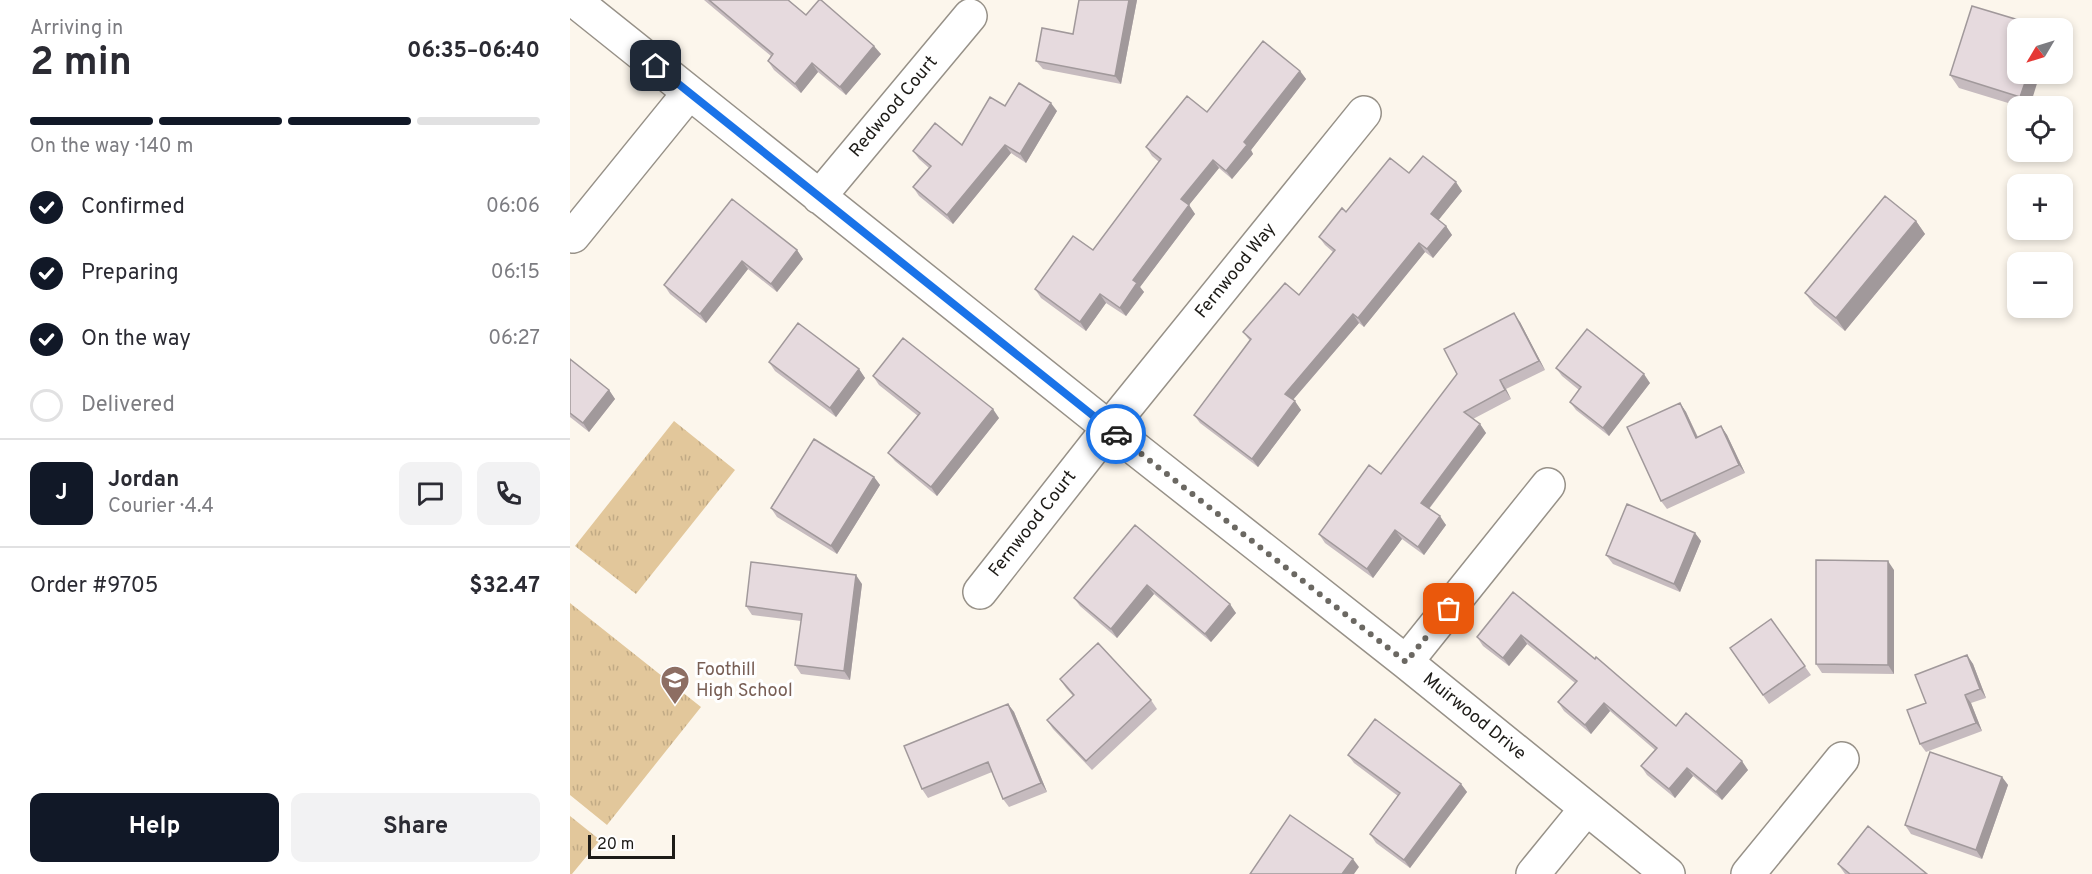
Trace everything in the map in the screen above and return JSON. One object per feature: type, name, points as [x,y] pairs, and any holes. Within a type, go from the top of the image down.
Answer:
[{"type":"street","name":"Muirwood Drive","points":[[574,0],[1108,428],[1406,662],[1668,874]]},
{"type":"street","name":"Redwood Court","points":[[819,197],[970,16]]},
{"type":"street","points":[[573,236],[689,93]]},
{"type":"street","name":"Fernwood Way","points":[[1108,428],[1364,113]]},
{"type":"street","name":"Fernwood Court","points":[[980,592],[1108,428]]},
{"type":"street","points":[[1406,662],[1548,485]]},
{"type":"street","points":[[1748,874],[1842,759]]},
{"type":"street","points":[[1533,874],[1586,809]]},
{"type":"green space","points":[[674,421],[735,470],[636,594],[575,546]]},
{"type":"green space","points":[[570,603],[701,707],[607,825],[570,795]]},
{"type":"green space","points":[[570,816],[600,840],[572,874],[570,874]]},
{"type":"building","points":[[709,0],[788,0],[806,15],[821,0],[874,46],[840,87],[812,63],[795,84],[768,61],[773,54]]},
{"type":"building","points":[[1079,0],[1129,0],[1115,76],[1036,61],[1042,28],[1073,34]]},
{"type":"building","points":[[1972,6],[2012,18],[2007,18],[2007,84],[2025,84],[2020,96],[1950,75]]},
{"type":"building","points":[[1263,41],[1300,71],[1244,142],[1247,145],[1226,171],[1213,160],[1181,199],[1189,205],[1133,280],[1137,283],[1120,308],[1100,294],[1080,322],[1035,289],[1073,236],[1093,250],[1161,159],[1146,147],[1187,96],[1207,112]]},
{"type":"building","points":[[1019,83],[1051,103],[1020,154],[1005,145],[947,215],[913,187],[931,166],[913,151],[935,123],[962,145],[990,97],[1005,106]]},
{"type":"building","points":[[1423,156],[1456,182],[1431,214],[1446,226],[1427,249],[1419,243],[1358,318],[1353,314],[1285,394],[1295,401],[1252,459],[1194,415],[1251,339],[1243,332],[1285,283],[1299,295],[1335,250],[1319,237],[1342,208],[1346,212],[1390,158],[1409,173]]},
{"type":"building","points":[[1885,196],[1916,221],[1836,318],[1805,293]]},
{"type":"building","points":[[732,199],[797,250],[771,284],[742,261],[700,314],[664,285]]},
{"type":"building","points":[[1514,313],[1539,361],[1500,380],[1505,390],[1464,412],[1480,424],[1421,503],[1440,516],[1418,547],[1395,530],[1367,569],[1319,534],[1369,465],[1381,474],[1457,374],[1444,349]]},
{"type":"building","points":[[798,323],[859,369],[830,408],[769,362]]},
{"type":"building","points":[[1587,329],[1644,374],[1603,428],[1570,402],[1581,387],[1556,368]]},
{"type":"building","points":[[903,338],[993,409],[931,487],[888,453],[920,413],[873,376]]},
{"type":"building","points":[[570,359],[609,390],[583,423],[570,413]]},
{"type":"building","points":[[1680,403],[1696,438],[1721,426],[1739,465],[1661,501],[1627,427]]},
{"type":"building","points":[[814,439],[874,477],[831,546],[771,508]]},
{"type":"building","points":[[1627,504],[1695,533],[1674,584],[1606,555]]},
{"type":"building","points":[[1135,525],[1230,604],[1205,634],[1147,585],[1111,629],[1074,598]]},
{"type":"building","points":[[1816,560],[1888,561],[1888,665],[1816,664]]},
{"type":"building","points":[[751,562],[856,575],[844,671],[795,665],[802,614],[746,606]]},
{"type":"building","points":[[1513,592],[1595,659],[1596,657],[1676,726],[1686,713],[1742,761],[1716,792],[1687,768],[1669,789],[1641,766],[1657,748],[1604,703],[1585,725],[1558,702],[1577,681],[1521,635],[1503,658],[1477,637]]},
{"type":"building","points":[[1771,619],[1805,666],[1763,695],[1730,648]]},
{"type":"building","points":[[1098,643],[1151,700],[1086,761],[1047,720],[1074,695],[1060,679]]},
{"type":"building","points":[[1967,655],[1980,689],[1965,695],[1976,723],[1920,744],[1907,710],[1926,703],[1915,675]]},
{"type":"building","points":[[1008,704],[1041,783],[1003,799],[988,762],[922,789],[904,746]]},
{"type":"building","points":[[1375,719],[1461,784],[1404,860],[1370,834],[1400,793],[1348,755]]},
{"type":"building","points":[[1930,752],[2002,777],[1976,850],[1905,825]]},
{"type":"building","points":[[1290,815],[1353,859],[1342,874],[1250,874]]},
{"type":"building","points":[[1868,826],[1927,874],[1850,874],[1838,864]]},
{"type":"way so far","points":[[1116,434],[1406,662],[1449,609]]},
{"type":"place","name":"Foothill High School","points":[[675,706]]},
{"type":"route","points":[[656,66],[1116,434]]}]
